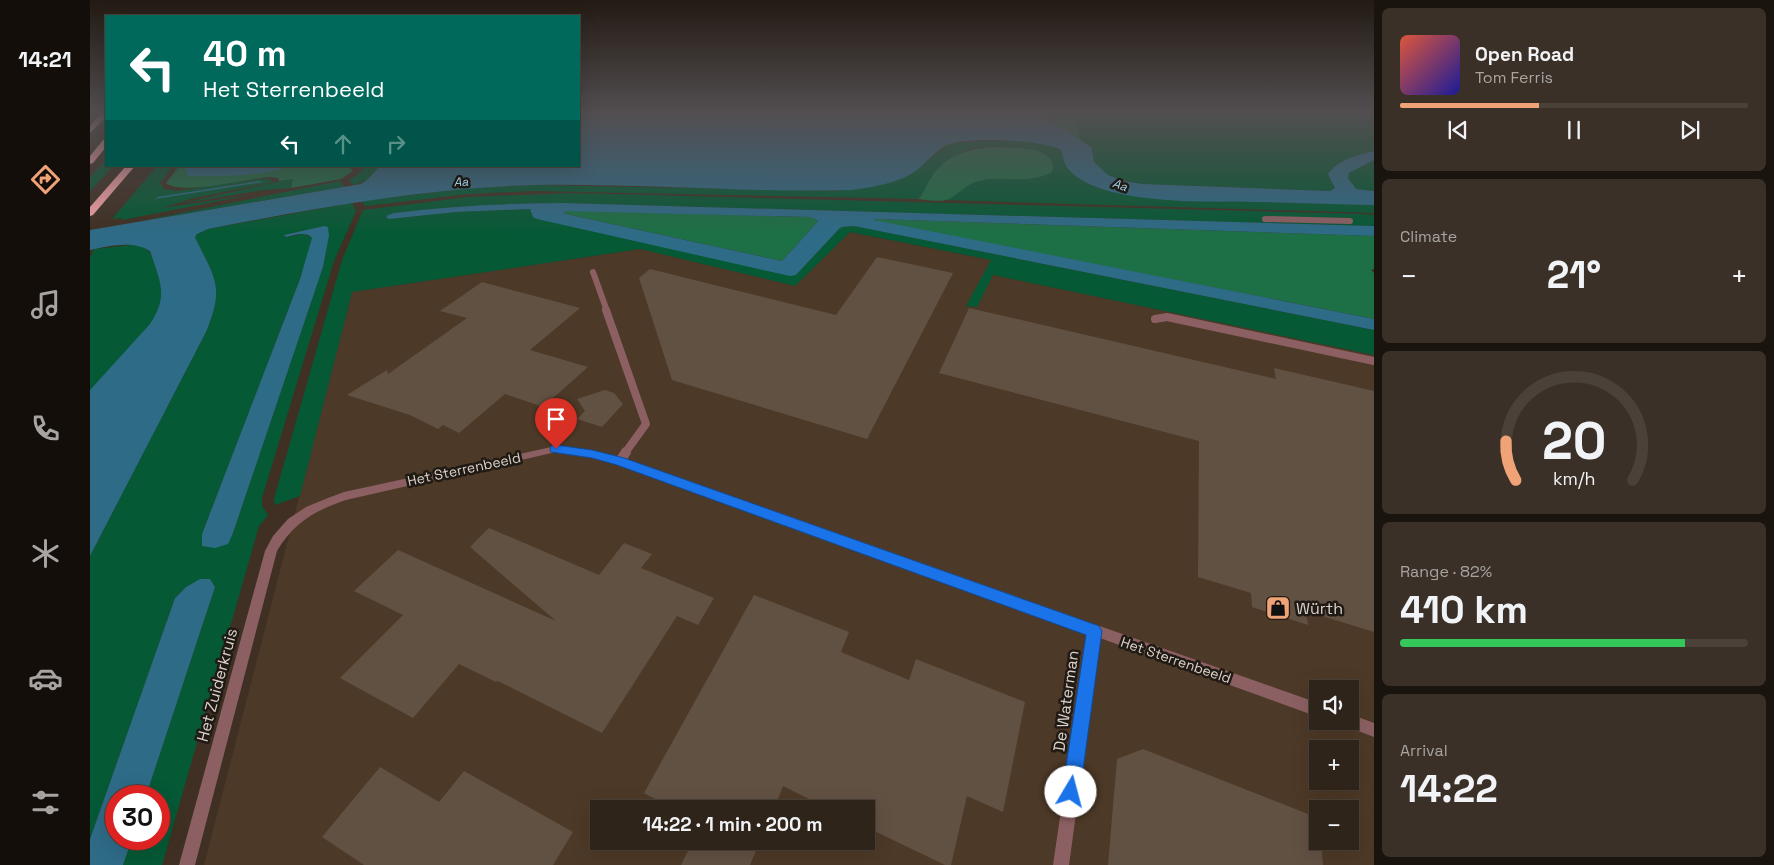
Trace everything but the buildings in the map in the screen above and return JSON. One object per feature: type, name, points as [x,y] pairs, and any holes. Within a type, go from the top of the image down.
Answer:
[{"type":"highway","points":[[90,213],[130,167]]},
{"type":"street","name":"Het Sterrenbeeld","points":[[293,521],[314,506],[344,496],[556,449],[592,454],[620,461],[1309,707]]},
{"type":"street","name":"Het Zuiderkruis","points":[[187,865],[271,551],[279,535],[293,521]]},
{"type":"street","name":"De Waterman","points":[[1061,865],[1094,631]]},
{"type":"street","points":[[1359,724],[1374,730]]},
{"type":"lane","points":[[1265,220],[1350,221]]},
{"type":"lane","points":[[593,272],[646,424],[620,461]]},
{"type":"lane","points":[[1155,319],[1167,317],[1374,361]]},
{"type":"shaded area","points":[[850,232],[1001,262],[993,275],[1374,355],[1374,865],[204,865],[352,292],[641,249],[795,286]]},
{"type":"green space","points":[[938,152],[962,152],[948,160],[918,199],[534,191],[469,194],[365,206],[362,201],[471,188],[533,185],[835,191],[869,187],[908,176]]},
{"type":"green space","points":[[963,152],[1042,152],[1048,156],[1052,163],[1052,172],[1034,178],[988,179],[979,181],[946,200],[918,199],[938,169]]},
{"type":"green space","points":[[1038,152],[1061,152],[1068,169],[1091,185],[1102,189],[1267,202],[1374,205],[1374,213],[945,200],[974,182],[988,179],[1034,178],[1052,172],[1048,157]]},
{"type":"green space","points":[[1093,152],[1368,152],[1328,174],[1335,188],[1330,191],[1143,184],[1108,175],[1097,167]]},
{"type":"green space","points":[[1374,160],[1374,191],[1356,189],[1348,178],[1349,173]]},
{"type":"green space","points":[[105,161],[105,167],[112,167],[90,191],[90,177]]},
{"type":"green space","points":[[156,167],[172,167],[160,183],[164,189],[177,191],[258,179],[269,179],[273,182],[194,198],[162,208],[250,195],[122,220],[122,218],[112,219]]},
{"type":"green space","points":[[178,167],[187,167],[185,170],[242,174],[286,167],[349,167],[353,171],[341,179],[291,188],[293,179],[279,181],[278,178],[271,177],[186,188],[174,187],[166,183]]},
{"type":"green space","points":[[364,167],[379,167],[366,181],[353,185],[349,180]]},
{"type":"green space","points":[[293,178],[291,188],[264,190],[179,204]]},
{"type":"green space","points":[[340,181],[344,187],[141,221]]},
{"type":"green space","points":[[571,193],[1362,214],[1374,215],[1374,226],[565,203],[458,207],[394,213],[386,217],[389,219],[456,212],[530,209],[796,275],[839,229],[854,226],[1374,330],[1374,355],[993,275],[977,307],[966,306],[991,260],[850,232],[795,286],[640,249],[352,292],[300,496],[275,505],[274,499],[342,260],[363,210],[468,197]]},
{"type":"green space","points":[[352,203],[356,211],[334,261],[262,498],[262,506],[268,515],[259,526],[170,837],[170,785],[150,785],[215,587],[210,579],[195,582],[186,587],[175,598],[109,785],[105,785],[105,796],[90,839],[90,556],[206,332],[212,316],[216,293],[215,283],[208,263],[195,237],[197,234],[208,229]],"holes":[[[324,226],[329,236],[323,267],[233,533],[202,546],[202,534],[300,279],[313,238],[304,234],[286,237],[284,235]]]},
{"type":"green space","points":[[562,210],[810,217],[818,221],[782,261],[566,214]]},
{"type":"green space","points":[[876,219],[1374,236],[1374,269],[1371,270],[1374,273],[1374,319],[874,221]]},
{"type":"green space","points":[[129,245],[141,246],[150,252],[162,292],[160,304],[155,318],[135,345],[90,390],[90,258],[94,249]]},
{"type":"green space","points":[[128,850],[166,850],[162,865],[123,865]]},
{"type":"water","name":"Aa","points":[[580,152],[936,152],[917,170],[903,178],[877,186],[852,190],[812,191],[614,185],[493,187],[370,200],[208,229],[197,234],[195,237],[208,263],[215,283],[215,304],[212,316],[206,332],[90,556],[90,390],[150,324],[159,305],[161,288],[150,251],[128,245],[90,250],[90,230],[361,184],[379,167],[580,167]]},
{"type":"water","name":"Aa","points":[[1061,152],[1093,152],[1094,162],[1108,175],[1124,181],[1143,184],[1330,191],[1335,188],[1328,174],[1332,169],[1348,159],[1361,154],[1374,152],[1374,160],[1349,173],[1348,178],[1356,189],[1374,191],[1374,205],[1161,200],[1133,196],[1107,190],[1085,182],[1067,168]]},
{"type":"water","points":[[187,167],[288,167],[254,174],[227,176],[188,176],[185,169]]},
{"type":"water","points":[[259,181],[263,182],[155,199],[158,197]]},
{"type":"water","points":[[543,203],[1374,226],[1374,236],[874,220],[1374,319],[1374,330],[854,226],[839,229],[796,275],[790,276],[537,219],[533,217],[530,209],[456,212],[389,219],[386,217],[394,213],[437,208]],"holes":[[[563,211],[810,217],[818,221],[782,261],[566,214]]]},
{"type":"water","points":[[324,226],[328,227],[329,236],[323,267],[233,533],[228,544],[215,548],[202,546],[202,534],[300,279],[312,238],[304,234],[286,237],[284,235]]},
{"type":"water","points":[[200,579],[210,579],[215,587],[150,785],[109,785],[175,598],[186,587]]},
{"type":"water","points":[[105,796],[105,850],[128,850],[123,865],[90,865],[90,839]]},
{"type":"place","name":"Würth","points":[[1278,608]]},
{"type":"route","points":[[556,449],[592,454],[620,461],[1094,631],[1071,792]]}]
